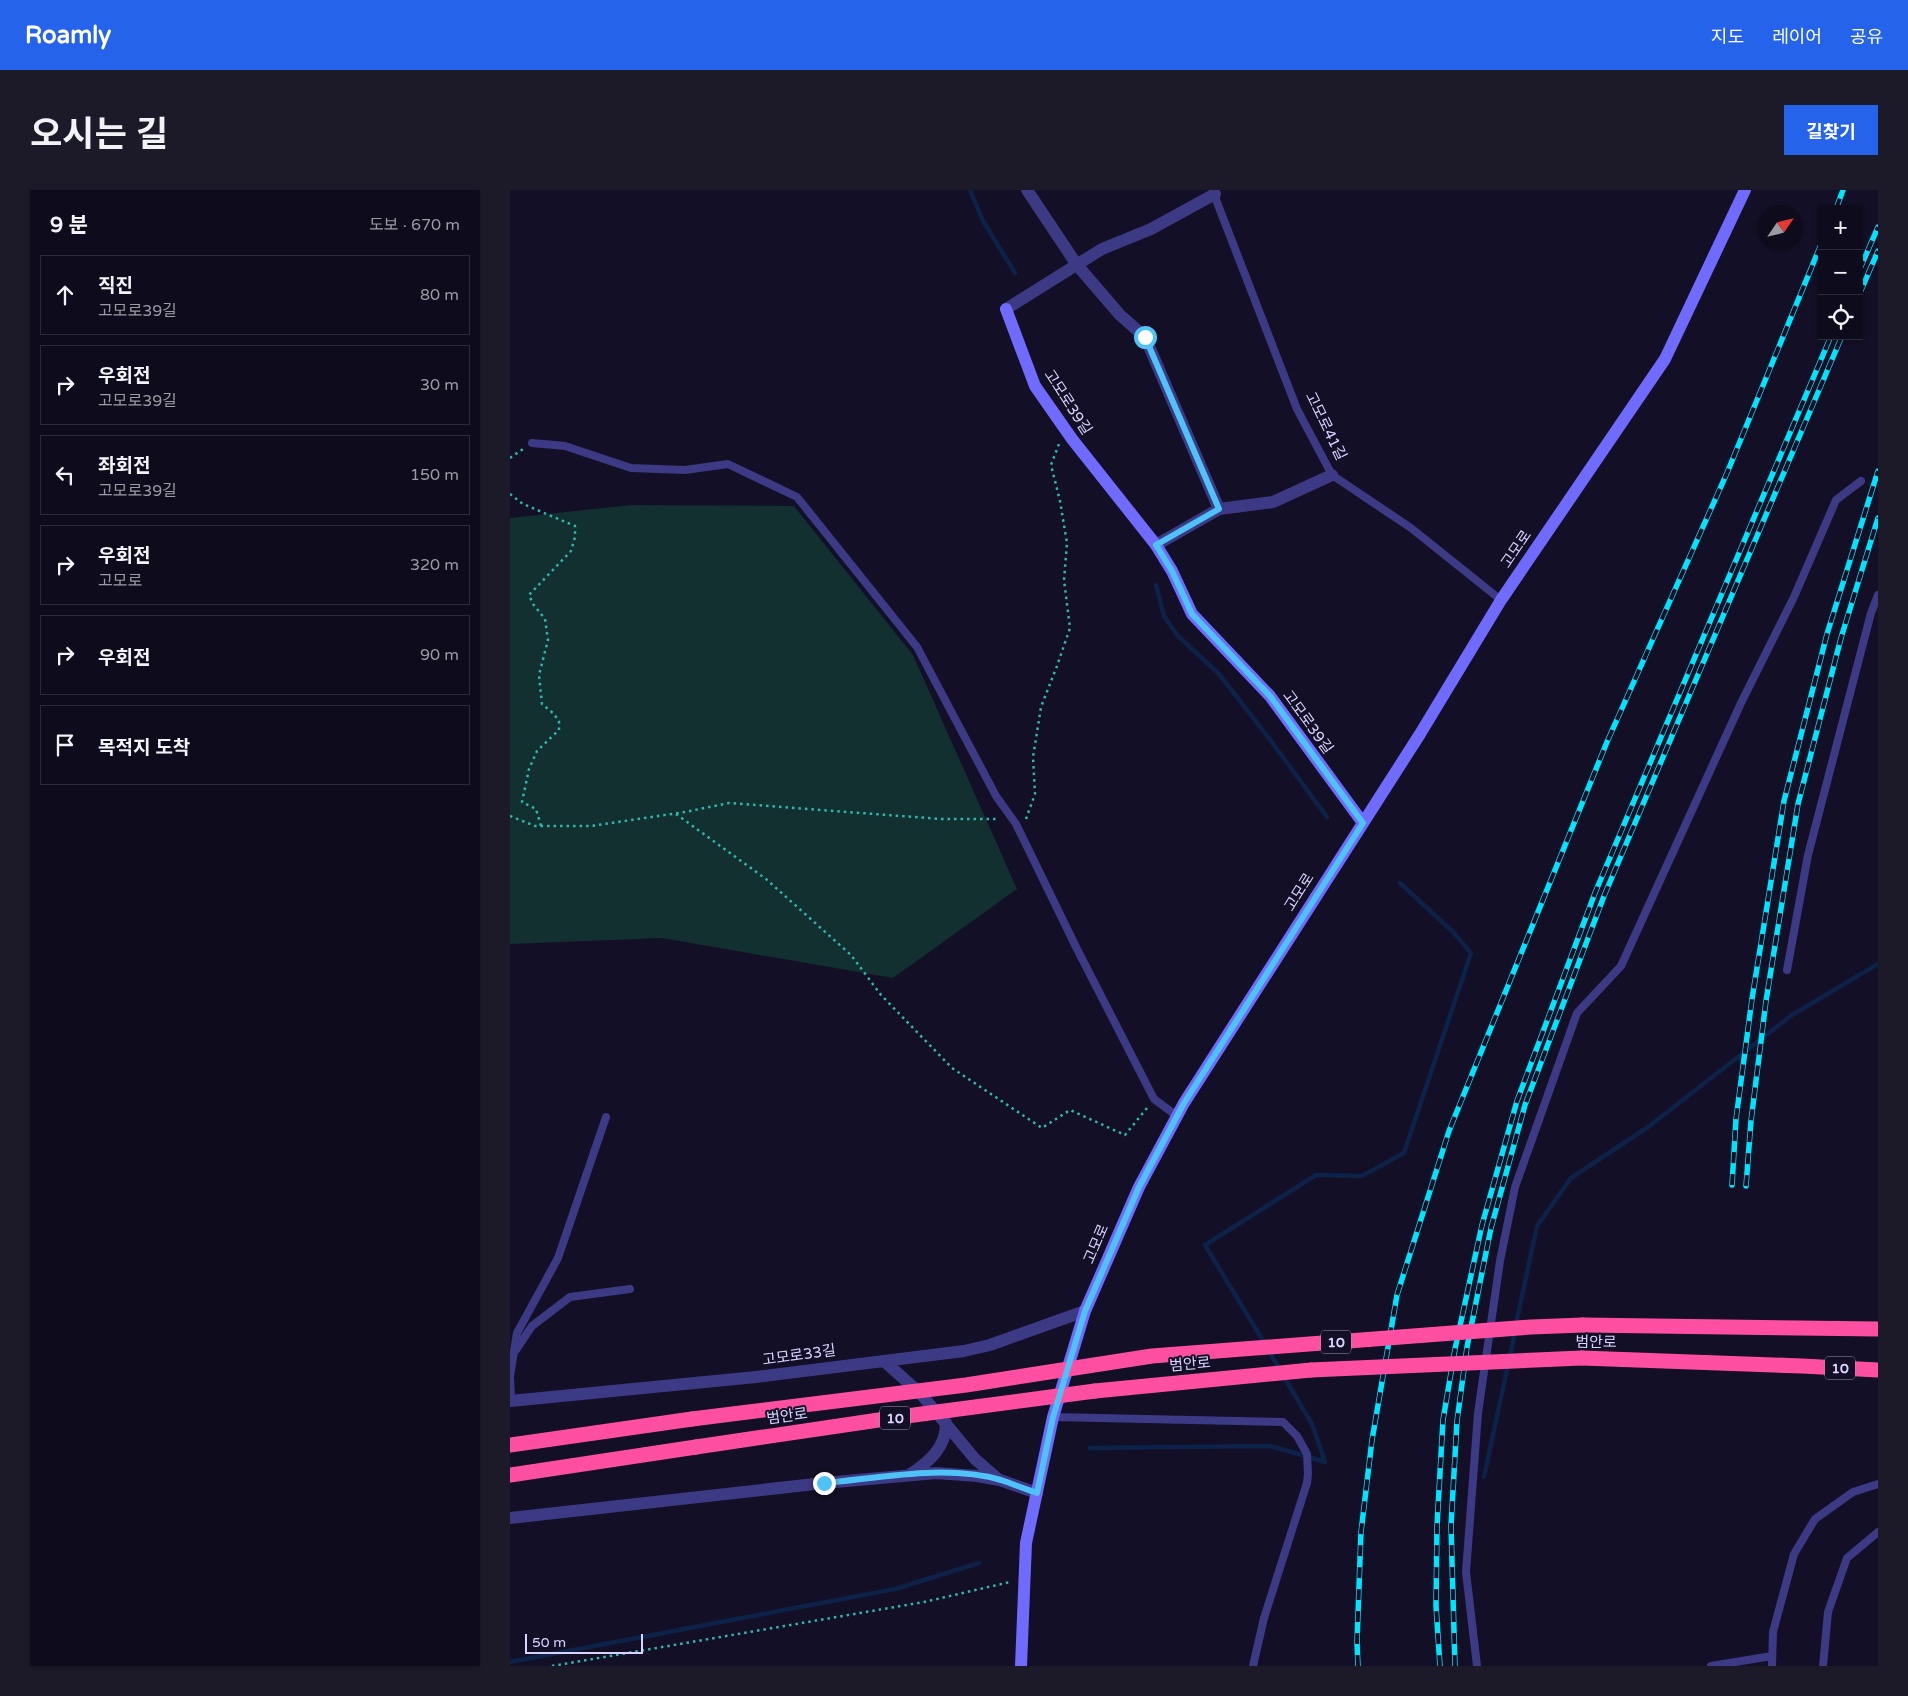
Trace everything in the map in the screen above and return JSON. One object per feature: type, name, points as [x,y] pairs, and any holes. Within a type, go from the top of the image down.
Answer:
[{"type":"highway","name":"범안로","points":[[510,1445],[692,1419],[956,1386],[1152,1356],[1531,1327],[1583,1325],[1878,1329]]},
{"type":"highway","name":"범안로","points":[[510,1475],[909,1416],[1124,1388],[1311,1370],[1582,1358],[1878,1370]]},
{"type":"main road","name":"고모로","points":[[1021,1666],[1026,1543],[1053,1417],[1085,1311],[1139,1187],[1177,1116],[1420,734],[1502,600],[1665,359],[1745,190]]},
{"type":"main road","name":"고모로39길","points":[[1006,309],[1035,386],[1072,440],[1156,545],[1172,571],[1192,614],[1270,696],[1363,823]]},
{"type":"street","points":[[1027,190],[1078,265],[1120,315],[1145,337],[1219,509]]},
{"type":"street","name":"고모로41길","points":[[1078,265],[1102,249],[1151,228],[1213,192]]},
{"type":"street","name":"고모로39길","points":[[1006,309],[1078,265]]},
{"type":"street","points":[[1156,545],[1219,509],[1273,502],[1332,475]]},
{"type":"street","name":"고모로33길","points":[[511,1401],[756,1377],[964,1351],[982,1347],[1085,1311]]},
{"type":"street","points":[[884,1360],[921,1394],[974,1459],[1000,1480]]},
{"type":"street","points":[[909,1475],[927,1462],[939,1449],[946,1433],[946,1423]]},
{"type":"street","points":[[510,1518],[824,1483],[936,1473],[1000,1480],[1037,1493]]},
{"type":"lane","name":"고모로41길","points":[[1213,192],[1297,410],[1332,475],[1411,528],[1502,600]]},
{"type":"lane","points":[[532,443],[564,446],[631,468],[685,470],[728,464],[797,497],[917,646],[996,796],[1013,819],[1154,1099],[1177,1116]]},
{"type":"lane","points":[[1476,1666],[1466,1572],[1478,1413],[1500,1261],[1515,1187],[1577,1013],[1622,966],[1741,703],[1794,597],[1836,500],[1861,481]]},
{"type":"lane","points":[[1787,970],[1808,855],[1871,613],[1878,595]]},
{"type":"lane","points":[[511,1401],[510,1376],[517,1333],[558,1258],[606,1118]]},
{"type":"lane","points":[[514,1352],[532,1326],[570,1297],[630,1290]]},
{"type":"lane","points":[[1053,1417],[1283,1422],[1297,1436],[1308,1454],[1307,1483],[1264,1618],[1253,1666]]},
{"type":"lane","points":[[1772,1666],[1773,1632],[1794,1554],[1815,1520],[1853,1492],[1878,1484]]},
{"type":"lane","points":[[1823,1666],[1828,1612],[1847,1558],[1878,1532]]},
{"type":"lane","points":[[1711,1666],[1772,1656]]},
{"type":"path","points":[[510,816],[535,826],[592,826],[729,803],[940,819],[1013,819],[1025,823],[1035,794],[1033,757],[1041,707],[1058,666],[1070,628],[1064,580],[1067,543],[1051,465],[1058,444],[1072,440]]},
{"type":"path","points":[[510,458],[532,443]]},
{"type":"path","points":[[510,494],[523,504],[575,526],[575,537],[571,551],[529,594],[533,604],[545,619],[548,640],[540,675],[542,704],[559,720],[559,730],[537,751],[529,769],[522,802],[536,808],[541,826]]},
{"type":"path","points":[[675,813],[766,879],[851,954],[881,995],[952,1068],[1042,1128],[1070,1110],[1125,1135],[1154,1099]]},
{"type":"path","points":[[552,1666],[924,1602],[1025,1579]]},
{"type":"green space","points":[[631,505],[794,506],[913,655],[1017,889],[893,978],[662,938],[510,944],[510,518]]},
{"type":"waterway","points":[[970,190],[983,221],[1015,273]]},
{"type":"waterway","points":[[1156,585],[1164,616],[1177,635],[1219,674],[1327,817]]},
{"type":"waterway","points":[[1265,1344],[1205,1245],[1316,1175],[1362,1176],[1404,1153],[1471,953],[1453,932],[1400,883]]},
{"type":"waterway","points":[[1516,1324],[1537,1226],[1571,1178],[1648,1127],[1792,1015],[1878,964]]},
{"type":"waterway","points":[[1484,1477],[1515,1332]]},
{"type":"waterway","points":[[1269,1351],[1280,1370]]},
{"type":"waterway","points":[[1284,1377],[1312,1424],[1325,1462]]},
{"type":"waterway","points":[[1090,1448],[1271,1446],[1325,1462]]},
{"type":"waterway","points":[[510,1662],[895,1589],[979,1563]]},
{"type":"railway","points":[[1837,205],[1843,190]]},
{"type":"railway","points":[[1863,262],[1878,227]]},
{"type":"railway","points":[[1358,1666],[1357,1642],[1361,1532],[1372,1440],[1397,1295],[1449,1131],[1607,742],[1727,473],[1819,250]]},
{"type":"railway","points":[[1863,286],[1878,251]]},
{"type":"railway","points":[[1440,1666],[1436,1606],[1437,1526],[1443,1420],[1455,1349],[1482,1225],[1517,1101],[1595,893],[1829,340]]},
{"type":"railway","points":[[1455,1666],[1451,1526],[1457,1421],[1467,1347],[1491,1228],[1525,1105],[1604,896],[1840,340]]},
{"type":"railway","points":[[1732,1185],[1736,1119],[1752,999],[1784,801],[1827,634],[1878,471]]},
{"type":"railway","points":[[1746,1186],[1751,1121],[1766,1001],[1798,804],[1841,638],[1878,518]]},
{"type":"route","points":[[824,1483],[936,1473],[1000,1480],[1037,1493],[1053,1417],[1085,1311],[1139,1187],[1184,1103],[1363,823],[1310,754],[1270,696],[1192,614],[1172,571],[1156,545],[1219,509],[1145,337]]}]
